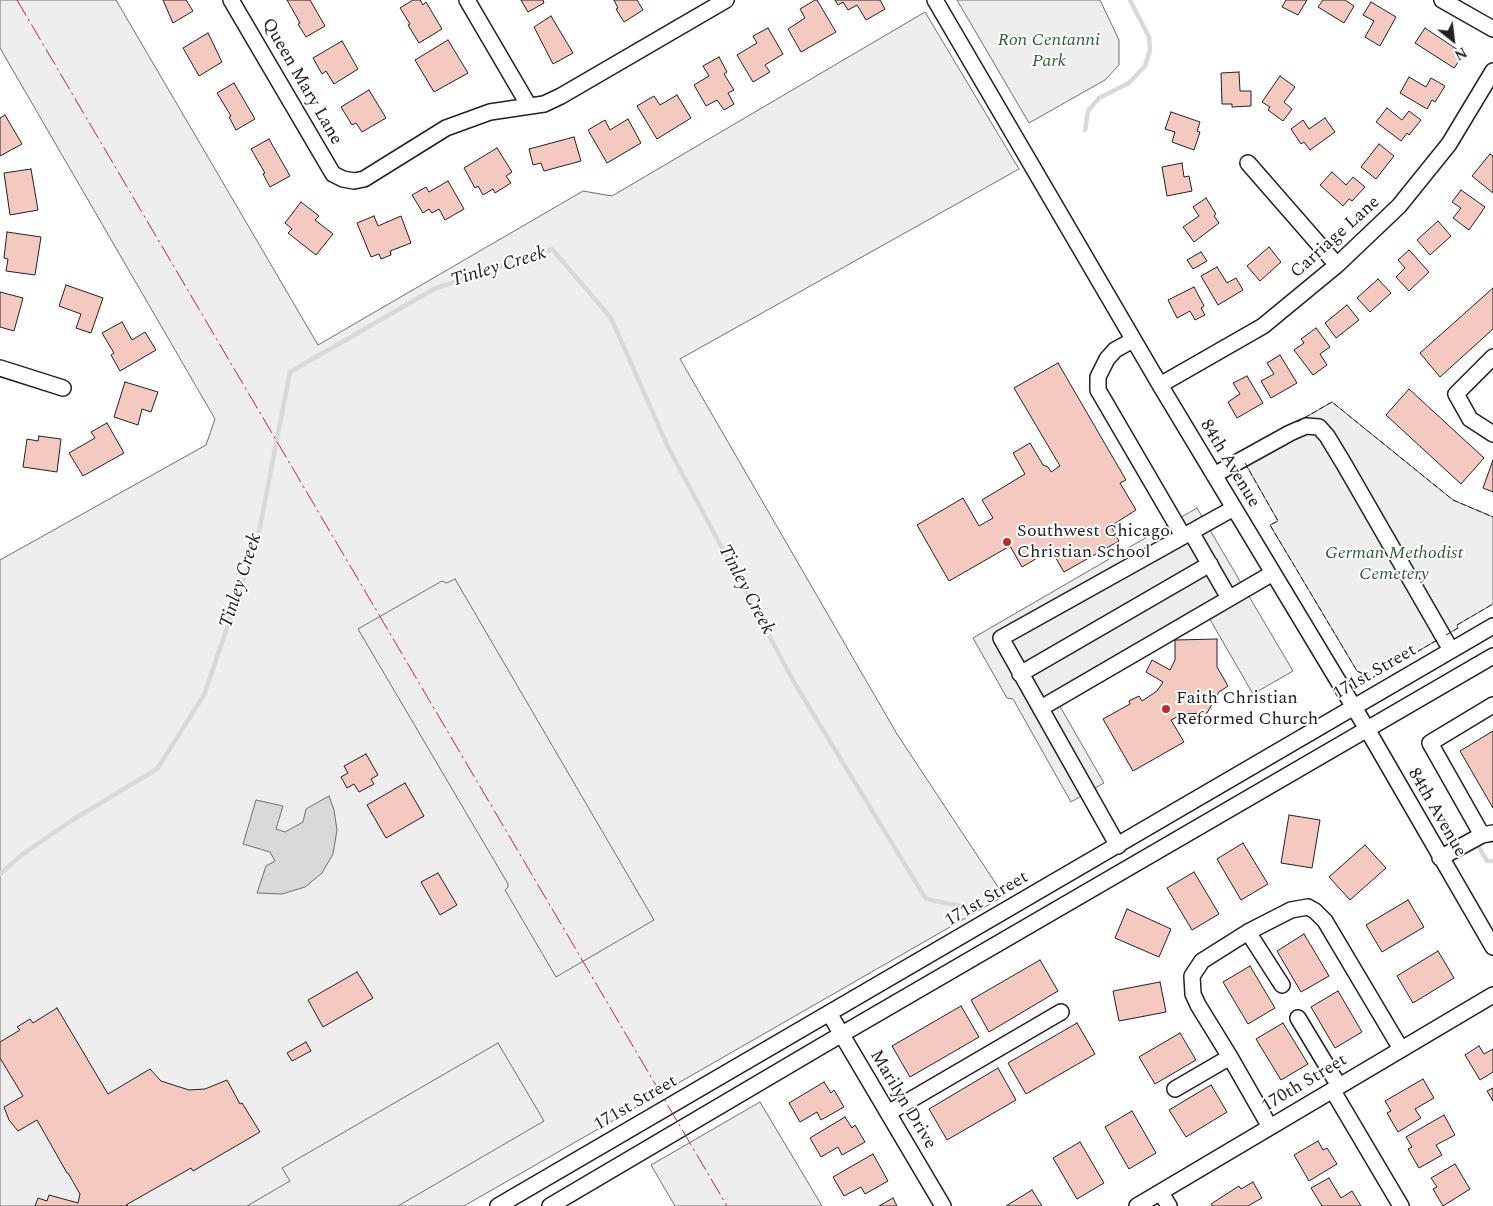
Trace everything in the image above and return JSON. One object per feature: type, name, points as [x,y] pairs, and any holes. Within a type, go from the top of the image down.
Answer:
[{"type":"street","name":"Queen Mary Lane","points":[[231,0],[333,174],[343,179],[354,182],[364,179],[446,128],[490,112],[529,106]]},
{"type":"street","points":[[467,0],[529,106],[544,104],[561,96],[699,6],[726,0]]},
{"type":"street","name":"84th Avenue","points":[[935,0],[1133,340],[1367,729],[1493,947]]},
{"type":"street","points":[[1442,0],[1493,29]]},
{"type":"street","name":"Carriage Lane","points":[[1160,385],[1263,326],[1337,265],[1399,206],[1450,144],[1493,72]]},
{"type":"street","points":[[1248,163],[1337,265]]},
{"type":"street","points":[[1133,340],[1114,350],[1107,358],[1098,377],[1098,390],[1187,534],[1210,564],[1230,598]]},
{"type":"street","points":[[1493,357],[1456,394],[1470,419],[1493,434]]},
{"type":"street","points":[[0,368],[63,388]]},
{"type":"street","points":[[1214,475],[1290,433],[1306,426],[1319,427],[1327,436],[1344,464],[1451,650]]},
{"type":"street","points":[[1118,846],[1001,638],[1234,508]]},
{"type":"street","points":[[1020,674],[1210,564]]},
{"type":"street","points":[[1041,708],[1272,573]]},
{"type":"street","name":"171st Street","points":[[498,1206],[1493,626]]},
{"type":"street","points":[[550,1206],[841,1034],[1493,656]]},
{"type":"street","points":[[1440,858],[1488,834],[1430,743],[1493,705]]},
{"type":"street","points":[[1270,1126],[1193,994],[1192,976],[1202,961],[1246,933],[1291,910],[1308,907],[1316,911],[1325,921],[1401,1049]]},
{"type":"street","points":[[1246,933],[1282,985]]},
{"type":"street","name":"170th Street","points":[[1137,1206],[1493,995]]},
{"type":"street","points":[[888,1113],[1061,1012]]},
{"type":"street","name":"Marilyn Drive","points":[[829,1013],[943,1206]]},
{"type":"street","points":[[1298,1018],[1401,1206]]},
{"type":"street","points":[[1174,1090],[1230,1056]]},
{"type":"street","points":[[1161,1193],[1169,1206]]},
{"type":"green space","points":[[0,0],[116,0],[318,345],[583,191],[612,196],[925,12],[1019,169],[680,359],[897,734],[1004,896],[464,1206],[0,1206],[0,560],[206,445],[215,419],[0,48]]},
{"type":"green space","name":"Ron Centanni Park","points":[[957,0],[1100,0],[1119,40],[1119,65],[1105,80],[1029,123]]},
{"type":"green space","name":"German Methodist Cemetery","points":[[1332,402],[1453,500],[1493,517],[1493,604],[1457,625],[1458,628],[1372,678],[1357,671],[1270,525],[1278,521],[1245,463],[1242,454]]},
{"type":"green space","points":[[760,1102],[822,1206],[675,1206],[651,1165]]},
{"type":"shaded area","points":[[1197,508],[1293,671],[1253,694],[1208,616],[1058,703],[1104,783],[1071,802],[1013,699],[1007,698],[973,638]]},
{"type":"shaded area","points":[[455,579],[654,920],[556,977],[505,890],[508,884],[358,629],[442,581],[447,583]]},
{"type":"shaded area","points":[[329,796],[334,810],[337,830],[333,854],[322,873],[305,887],[282,894],[257,893],[266,866],[275,861],[270,852],[243,844],[256,800],[283,806],[276,829],[285,832],[303,822],[306,809]]},
{"type":"shaded area","points":[[498,1043],[544,1121],[398,1206],[247,1206],[290,1181],[282,1168]]},
{"type":"building","points":[[163,0],[186,0],[193,11],[173,23]]},
{"type":"building","points":[[287,0],[310,0],[325,26],[306,37]]},
{"type":"building","points":[[413,0],[420,0],[423,5],[426,2],[442,29],[419,43],[400,8]]},
{"type":"building","points":[[521,0],[543,0],[544,3],[528,12]]},
{"type":"building","points":[[614,0],[637,0],[643,10],[624,22],[616,9],[618,8]]},
{"type":"building","points":[[817,0],[836,32],[801,52],[788,29],[805,18],[800,9]]},
{"type":"building","points":[[835,0],[880,0],[885,9],[866,20],[857,5],[848,10],[843,2],[838,5]]},
{"type":"building","points":[[1286,0],[1307,0],[1298,15],[1282,7]]},
{"type":"building","points":[[1323,0],[1345,0],[1354,6],[1344,23],[1318,7]]},
{"type":"building","points":[[1371,2],[1396,17],[1380,46],[1365,37],[1374,21],[1363,15]]},
{"type":"building","points":[[551,16],[573,53],[553,64],[534,27]]},
{"type":"building","points":[[768,28],[783,54],[765,65],[770,72],[753,82],[737,55],[757,43],[753,36]]},
{"type":"building","points":[[1425,28],[1464,54],[1454,68],[1415,43]]},
{"type":"building","points":[[208,33],[222,62],[199,76],[183,48]]},
{"type":"building","points":[[448,40],[468,73],[434,92],[415,60]]},
{"type":"building","points":[[342,41],[358,69],[334,84],[326,71],[322,74],[313,58]]},
{"type":"building","points":[[719,57],[727,72],[724,74],[734,90],[728,93],[734,104],[724,110],[717,100],[706,106],[694,85],[709,76],[703,66]]},
{"type":"building","points":[[1239,72],[1240,91],[1251,91],[1251,106],[1232,107],[1232,104],[1222,104],[1221,73]]},
{"type":"building","points":[[1280,76],[1295,87],[1284,102],[1292,109],[1283,121],[1268,110],[1270,107],[1262,102]]},
{"type":"building","points":[[1409,77],[1426,87],[1431,78],[1445,86],[1435,102],[1432,100],[1427,109],[1400,93]]},
{"type":"building","points":[[234,83],[255,119],[236,130],[229,117],[231,116],[217,93]]},
{"type":"building","points":[[369,90],[386,118],[362,132],[356,123],[352,125],[341,107]]},
{"type":"building","points":[[677,95],[691,118],[657,139],[637,106],[654,96],[660,105]]},
{"type":"building","points":[[1387,108],[1402,120],[1409,111],[1421,120],[1409,135],[1407,133],[1401,141],[1376,122]]},
{"type":"building","points":[[1171,112],[1200,122],[1197,131],[1200,132],[1194,150],[1172,142],[1175,132],[1165,129]]},
{"type":"building","points":[[5,115],[22,144],[0,156],[0,118]]},
{"type":"building","points":[[1325,118],[1335,132],[1310,150],[1304,142],[1301,144],[1291,129],[1303,120],[1309,129]]},
{"type":"building","points":[[628,119],[641,143],[607,163],[588,130],[605,120],[610,130]]},
{"type":"building","points":[[574,137],[581,161],[544,171],[541,163],[533,165],[529,149]]},
{"type":"building","points":[[269,139],[290,176],[270,187],[263,174],[265,173],[251,149]]},
{"type":"building","points":[[1379,144],[1394,156],[1376,179],[1361,167]]},
{"type":"building","points":[[497,148],[512,172],[506,176],[511,183],[495,193],[493,189],[483,195],[478,186],[475,188],[464,168]]},
{"type":"building","points":[[1490,154],[1493,156],[1493,193],[1472,176]]},
{"type":"building","points":[[1182,163],[1184,177],[1189,176],[1192,191],[1167,196],[1162,167]]},
{"type":"building","points":[[31,169],[38,210],[10,215],[4,173]]},
{"type":"building","points":[[1332,172],[1346,185],[1353,177],[1365,187],[1352,201],[1349,199],[1343,206],[1320,185]]},
{"type":"building","points":[[448,181],[464,209],[445,220],[439,209],[432,213],[429,209],[423,213],[412,195],[426,187],[429,192]]},
{"type":"building","points":[[1461,190],[1485,207],[1469,230],[1453,218],[1461,208],[1452,202]]},
{"type":"building","points":[[1206,198],[1219,223],[1194,242],[1183,227],[1199,216],[1193,207]]},
{"type":"building","points":[[301,202],[319,216],[315,220],[333,234],[316,255],[288,233],[292,229],[285,223]]},
{"type":"building","points":[[374,216],[378,226],[401,216],[411,243],[390,251],[391,255],[381,259],[379,254],[371,257],[357,223]]},
{"type":"building","points":[[1438,221],[1451,236],[1430,255],[1417,240]]},
{"type":"building","points":[[7,232],[41,237],[35,275],[6,271],[8,259],[4,258]]},
{"type":"building","points":[[1269,247],[1281,262],[1260,281],[1247,266]]},
{"type":"building","points":[[1409,250],[1429,272],[1409,291],[1396,277],[1405,268],[1398,260]]},
{"type":"building","points":[[1201,252],[1207,261],[1193,269],[1187,260]]},
{"type":"building","points":[[1217,267],[1227,283],[1236,278],[1243,290],[1218,305],[1201,276]]},
{"type":"building","points":[[1378,279],[1391,293],[1370,312],[1357,298]]},
{"type":"building","points":[[66,285],[103,298],[91,333],[76,328],[81,314],[59,306]]},
{"type":"building","points":[[1194,287],[1204,306],[1201,308],[1205,315],[1195,320],[1190,311],[1177,318],[1168,300]]},
{"type":"building","points":[[1493,288],[1493,329],[1440,377],[1420,353]]},
{"type":"building","points":[[0,292],[23,298],[14,331],[0,327]]},
{"type":"building","points":[[1347,305],[1359,320],[1336,338],[1325,323]]},
{"type":"building","points":[[122,322],[132,340],[145,332],[156,350],[120,371],[111,355],[114,353],[102,333]]},
{"type":"building","points":[[1316,328],[1330,347],[1320,354],[1327,365],[1313,375],[1294,350],[1304,343],[1301,339]]},
{"type":"building","points":[[1280,355],[1297,383],[1271,398],[1261,381],[1274,374],[1267,363]]},
{"type":"building","points":[[1058,363],[1126,480],[1120,483],[1136,510],[1111,526],[1119,541],[1064,572],[1051,550],[1022,567],[1010,546],[949,581],[917,525],[963,498],[979,526],[993,518],[982,500],[1025,474],[1013,453],[1030,443],[1043,465],[1048,467],[1051,472],[1060,466],[1014,388]]},
{"type":"building","points":[[1247,376],[1263,403],[1237,418],[1228,402],[1240,394],[1233,383]]},
{"type":"building","points":[[125,382],[158,392],[151,412],[142,409],[138,425],[114,417]]},
{"type":"building","points":[[1409,389],[1484,458],[1461,484],[1386,415]]},
{"type":"building","points":[[107,423],[124,453],[83,476],[69,453],[95,438],[91,432]]},
{"type":"building","points":[[39,436],[61,439],[57,472],[23,467],[27,439],[38,441]]},
{"type":"building","points":[[1493,460],[1493,492],[1483,488]]},
{"type":"building","name":"Faith Christian Reformed Church","points":[[1217,639],[1217,667],[1228,686],[1219,692],[1207,713],[1183,714],[1171,720],[1184,742],[1133,771],[1103,719],[1130,704],[1129,701],[1139,696],[1142,701],[1157,691],[1163,682],[1146,672],[1152,660],[1170,670],[1175,660],[1175,640]]},
{"type":"building","points":[[1493,731],[1493,808],[1460,751]]},
{"type":"building","points":[[366,754],[378,775],[371,779],[374,784],[359,792],[354,784],[347,788],[341,777],[348,773],[344,766]]},
{"type":"building","points":[[405,783],[424,816],[386,838],[367,805]]},
{"type":"building","points":[[1289,815],[1320,820],[1312,868],[1281,863]]},
{"type":"building","points":[[1243,843],[1268,884],[1241,900],[1217,859]]},
{"type":"building","points":[[1365,845],[1386,868],[1350,900],[1329,877]]},
{"type":"building","points":[[1194,872],[1219,914],[1192,930],[1167,888]]},
{"type":"building","points":[[438,873],[457,905],[440,915],[421,882]]},
{"type":"building","points":[[1408,900],[1424,927],[1382,952],[1366,925]]},
{"type":"building","points":[[1127,909],[1171,929],[1159,957],[1115,938]]},
{"type":"building","points":[[1304,934],[1329,976],[1301,992],[1277,951]]},
{"type":"building","points":[[1438,951],[1454,978],[1413,1003],[1397,976]]},
{"type":"building","points":[[1040,960],[1058,991],[989,1032],[971,1000]]},
{"type":"building","points":[[1250,966],[1275,1008],[1248,1024],[1223,982]]},
{"type":"building","points":[[357,972],[373,998],[323,1027],[308,1000]]},
{"type":"building","points":[[1160,982],[1166,1012],[1119,1021],[1113,991]]},
{"type":"building","points":[[1338,991],[1362,1032],[1335,1048],[1311,1007]]},
{"type":"building","points":[[961,1006],[979,1037],[910,1077],[892,1046]]},
{"type":"building","points":[[57,1008],[108,1094],[150,1069],[161,1081],[189,1090],[205,1089],[227,1080],[240,1104],[242,1103],[260,1132],[193,1171],[191,1168],[126,1205],[128,1206],[35,1206],[38,1198],[47,1201],[49,1195],[78,1203],[80,1194],[37,1120],[18,1131],[9,1120],[4,1107],[23,1096],[0,1058],[0,1042],[20,1030],[17,1027],[30,1019],[33,1023]]},
{"type":"building","points":[[1077,1023],[1095,1054],[1026,1094],[1008,1063]]},
{"type":"building","points":[[1283,1023],[1308,1064],[1281,1080],[1256,1039]]},
{"type":"building","points":[[1180,1033],[1196,1060],[1155,1084],[1139,1057]]},
{"type":"building","points":[[306,1042],[311,1051],[292,1061],[287,1053]]},
{"type":"building","points":[[1479,1046],[1484,1054],[1493,1049],[1493,1072],[1480,1080],[1465,1055]]},
{"type":"building","points":[[998,1068],[1016,1100],[947,1140],[929,1109]]},
{"type":"building","points":[[1423,1079],[1434,1098],[1415,1109],[1421,1118],[1398,1132],[1387,1113],[1391,1111],[1385,1101]]},
{"type":"building","points":[[824,1082],[831,1093],[834,1090],[844,1107],[821,1120],[817,1112],[800,1122],[789,1103]]},
{"type":"building","points":[[1211,1085],[1227,1112],[1186,1137],[1169,1110]]},
{"type":"building","points":[[1493,1088],[1493,1101],[1487,1091]]},
{"type":"building","points":[[1132,1111],[1156,1153],[1129,1169],[1105,1127]]},
{"type":"building","points":[[1444,1115],[1455,1135],[1436,1145],[1442,1155],[1419,1168],[1408,1149],[1412,1147],[1406,1137]]},
{"type":"building","points":[[845,1117],[852,1128],[855,1125],[865,1142],[842,1155],[838,1147],[821,1157],[810,1138]]},
{"type":"building","points":[[1318,1141],[1323,1150],[1327,1148],[1337,1164],[1309,1181],[1294,1155]]},
{"type":"building","points":[[1080,1142],[1104,1183],[1077,1199],[1053,1158]]},
{"type":"building","points":[[873,1154],[888,1181],[865,1194],[861,1187],[844,1196],[833,1177]]},
{"type":"building","points":[[1455,1164],[1470,1189],[1443,1206],[1433,1189],[1437,1187],[1431,1178]]},
{"type":"building","points":[[1329,1178],[1341,1198],[1352,1191],[1361,1206],[1322,1206],[1311,1188]]},
{"type":"building","points":[[1253,1182],[1262,1198],[1248,1206],[1212,1206],[1211,1204],[1239,1186],[1241,1189]]},
{"type":"building","points":[[1032,1190],[1042,1206],[1006,1206]]},
{"type":"building","points":[[893,1198],[897,1206],[879,1206]]},
{"type":"waterway","points":[[1085,130],[1088,111],[1099,98],[1129,83],[1145,66],[1150,50],[1149,37],[1130,0]]},
{"type":"waterway","name":"Tinley Creek","points":[[0,874],[23,854],[71,821],[157,769],[204,695],[258,537],[290,372],[434,289],[552,249],[611,318],[668,447],[795,684],[926,899],[965,907]]},
{"type":"waterway","name":"Tinley Creek","points":[[1480,849],[1487,861],[1493,861]]},
{"type":"fence","points":[[1297,422],[1332,402],[1453,500],[1493,517]]},
{"type":"fence","points":[[1245,463],[1278,521],[1270,525],[1357,671],[1372,678],[1439,639]]},
{"type":"fence","points":[[1446,635],[1458,628],[1457,625],[1493,604]]},
{"type":"power","points":[[17,0],[727,1206]]},
{"type":"place","name":"Southwest Chicago Christian School","points":[[1007,542]]},
{"type":"place","name":"Faith Christian Reformed Church","points":[[1166,709]]}]
